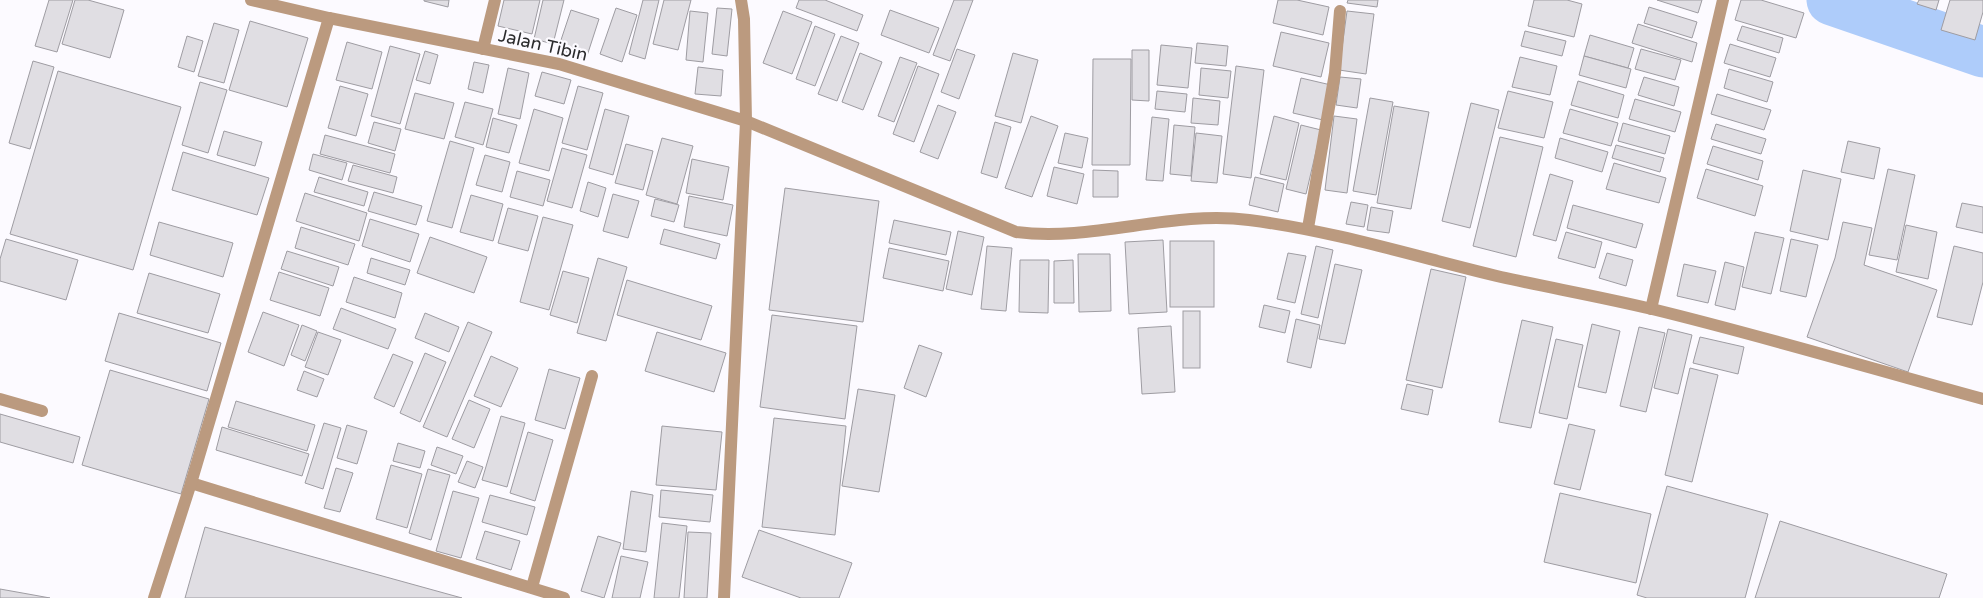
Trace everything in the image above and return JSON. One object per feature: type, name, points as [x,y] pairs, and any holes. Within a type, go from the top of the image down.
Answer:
[{"type":"street","name":"Jalan Tibin","points":[[251,0],[329,18],[559,64],[746,121],[1016,232],[1043,235],[1087,232],[1215,218],[1246,219],[1308,228],[1502,277],[1652,309],[1983,399]]},
{"type":"street","points":[[483,49],[495,0]]},
{"type":"street","points":[[724,598],[746,121],[744,19],[741,0]]},
{"type":"street","points":[[1652,309],[1724,0]]},
{"type":"street","points":[[1308,228],[1335,74],[1340,11]]},
{"type":"street","points":[[154,598],[191,484],[329,18]]},
{"type":"street","points":[[532,587],[592,376]]},
{"type":"street","points":[[0,400],[42,412]]},
{"type":"street","points":[[191,484],[564,598]]},
{"type":"building","points":[[49,0],[73,0],[57,52],[35,46]]},
{"type":"building","points":[[75,0],[88,0],[124,10],[110,58],[62,44]]},
{"type":"building","points":[[449,0],[448,7],[424,1]]},
{"type":"building","points":[[504,0],[540,0],[532,34],[498,26]]},
{"type":"building","points":[[543,0],[564,0],[553,44],[534,39]]},
{"type":"building","points":[[643,0],[659,0],[645,59],[629,54]]},
{"type":"building","points":[[664,0],[691,0],[678,50],[653,44]]},
{"type":"building","points":[[799,0],[825,0],[863,15],[857,31],[796,8]]},
{"type":"building","points":[[954,0],[973,0],[950,61],[933,55]]},
{"type":"building","points":[[1278,0],[1297,0],[1329,7],[1323,35],[1273,23]]},
{"type":"building","points":[[1348,0],[1378,0],[1377,7],[1347,3]]},
{"type":"building","points":[[1534,0],[1567,0],[1582,4],[1574,37],[1528,26]]},
{"type":"building","points":[[1657,0],[1702,0],[1698,13]]},
{"type":"building","points":[[1741,0],[1761,0],[1804,13],[1796,38],[1735,20]]},
{"type":"building","points":[[1919,0],[1939,0],[1936,10],[1917,4]]},
{"type":"building","points":[[1950,0],[1983,0],[1983,12],[1975,40],[1941,30]]},
{"type":"building","points":[[1649,7],[1697,22],[1692,38],[1644,23]]},
{"type":"building","points":[[616,8],[637,15],[622,62],[600,54]]},
{"type":"building","points":[[717,8],[732,9],[727,56],[712,54]]},
{"type":"building","points":[[571,10],[599,19],[586,59],[558,49]]},
{"type":"building","points":[[890,10],[939,28],[929,53],[881,35]]},
{"type":"building","points":[[690,11],[708,13],[703,62],[686,60]]},
{"type":"building","points":[[783,11],[812,22],[792,74],[763,63]]},
{"type":"building","points":[[1347,11],[1374,14],[1366,74],[1339,70]]},
{"type":"building","points":[[250,21],[308,38],[287,107],[229,90]]},
{"type":"building","points":[[214,23],[239,30],[224,83],[198,76]]},
{"type":"building","points":[[1638,24],[1697,43],[1692,62],[1632,43]]},
{"type":"building","points":[[815,26],[835,34],[815,86],[796,79]]},
{"type":"building","points":[[1742,26],[1783,38],[1779,53],[1737,40]]},
{"type":"building","points":[[1525,31],[1566,41],[1562,56],[1521,46]]},
{"type":"building","points":[[1281,32],[1329,43],[1321,77],[1273,66]]},
{"type":"building","points":[[1590,35],[1634,48],[1628,68],[1584,56]]},
{"type":"building","points":[[187,36],[203,41],[194,72],[178,67]]},
{"type":"building","points":[[841,36],[859,43],[837,101],[818,94]]},
{"type":"building","points":[[347,42],[382,52],[372,89],[336,80]]},
{"type":"building","points":[[1197,43],[1228,46],[1226,66],[1195,63]]},
{"type":"building","points":[[1730,44],[1776,58],[1770,77],[1724,63]]},
{"type":"building","points":[[1161,45],[1192,48],[1188,88],[1157,85]]},
{"type":"building","points":[[390,46],[420,54],[400,124],[371,116]]},
{"type":"building","points":[[957,49],[975,55],[959,99],[941,92]]},
{"type":"building","points":[[1641,49],[1681,60],[1675,80],[1635,69]]},
{"type":"building","points":[[1132,50],[1149,50],[1149,101],[1132,100]]},
{"type":"building","points":[[425,51],[438,55],[430,84],[416,80]]},
{"type":"building","points":[[860,53],[882,62],[863,110],[842,102]]},
{"type":"building","points":[[1013,53],[1038,60],[1021,123],[995,116]]},
{"type":"building","points":[[1584,56],[1631,69],[1626,88],[1579,75]]},
{"type":"building","points":[[900,57],[917,63],[894,122],[878,116]]},
{"type":"building","points":[[1520,57],[1557,66],[1550,95],[1512,87]]},
{"type":"building","points":[[1093,59],[1131,59],[1130,165],[1092,165]]},
{"type":"building","points":[[33,61],[54,67],[30,149],[9,143]]},
{"type":"building","points":[[474,62],[489,65],[483,93],[468,89]]},
{"type":"building","points":[[918,66],[939,74],[914,142],[893,134]]},
{"type":"building","points":[[1236,66],[1264,70],[1251,178],[1223,174]]},
{"type":"building","points":[[698,67],[723,70],[721,96],[695,94]]},
{"type":"building","points":[[508,68],[529,73],[520,119],[498,114]]},
{"type":"building","points":[[1201,68],[1231,71],[1228,98],[1199,95]]},
{"type":"building","points":[[1729,69],[1773,82],[1767,102],[1724,88]]},
{"type":"building","points":[[58,71],[181,107],[133,270],[10,234]]},
{"type":"building","points":[[542,72],[571,80],[564,104],[535,96]]},
{"type":"building","points":[[1340,77],[1361,79],[1357,108],[1336,105]]},
{"type":"building","points":[[1644,77],[1679,87],[1674,106],[1638,95]]},
{"type":"building","points":[[1301,78],[1331,85],[1323,120],[1293,113]]},
{"type":"building","points":[[1578,81],[1624,95],[1618,118],[1571,105]]},
{"type":"building","points":[[200,82],[227,90],[208,153],[182,145]]},
{"type":"building","points":[[340,86],[368,94],[356,136],[328,128]]},
{"type":"building","points":[[578,86],[603,93],[587,150],[562,143]]},
{"type":"building","points":[[1157,91],[1187,94],[1185,112],[1155,109]]},
{"type":"building","points":[[1508,91],[1553,102],[1544,138],[1498,128]]},
{"type":"building","points":[[415,93],[454,103],[444,139],[405,129]]},
{"type":"building","points":[[1717,94],[1771,110],[1764,130],[1711,114]]},
{"type":"building","points":[[1193,98],[1220,101],[1218,125],[1191,123]]},
{"type":"building","points":[[1370,98],[1393,102],[1376,195],[1353,191]]},
{"type":"building","points":[[1635,99],[1681,112],[1675,132],[1629,119]]},
{"type":"building","points":[[465,102],[493,109],[483,145],[455,137]]},
{"type":"building","points":[[1471,103],[1499,110],[1470,228],[1442,221]]},
{"type":"building","points":[[938,105],[956,112],[938,159],[920,152]]},
{"type":"building","points":[[1394,106],[1429,112],[1411,209],[1377,203]]},
{"type":"building","points":[[534,109],[563,118],[549,171],[519,163]]},
{"type":"building","points":[[605,109],[629,116],[613,175],[589,168]]},
{"type":"building","points":[[1570,109],[1618,123],[1611,146],[1563,133]]},
{"type":"building","points":[[1031,116],[1058,126],[1032,197],[1005,188]]},
{"type":"building","points":[[1274,116],[1299,123],[1286,180],[1260,174]]},
{"type":"building","points":[[1334,116],[1357,119],[1347,193],[1325,190]]},
{"type":"building","points":[[1152,117],[1169,119],[1163,181],[1146,180]]},
{"type":"building","points":[[493,118],[517,125],[509,153],[486,147]]},
{"type":"building","points":[[374,122],[401,129],[395,151],[368,143]]},
{"type":"building","points":[[995,122],[1011,127],[997,178],[981,173]]},
{"type":"building","points":[[1623,123],[1670,136],[1665,154],[1618,141]]},
{"type":"building","points":[[1716,124],[1766,139],[1761,154],[1711,139]]},
{"type":"building","points":[[1174,125],[1195,127],[1191,176],[1170,174]]},
{"type":"building","points":[[1301,125],[1321,130],[1306,194],[1286,189]]},
{"type":"building","points":[[224,131],[262,142],[255,166],[217,155]]},
{"type":"building","points":[[1065,133],[1088,138],[1082,168],[1058,163]]},
{"type":"building","points":[[1196,133],[1222,136],[1217,183],[1191,181]]},
{"type":"building","points":[[325,135],[395,154],[390,173],[320,154]]},
{"type":"building","points":[[1500,137],[1543,147],[1516,257],[1473,246]]},
{"type":"building","points":[[662,138],[693,146],[677,204],[646,195]]},
{"type":"building","points":[[1560,138],[1608,152],[1602,172],[1555,158]]},
{"type":"building","points":[[450,141],[474,148],[452,228],[427,221]]},
{"type":"building","points":[[1848,141],[1880,148],[1874,179],[1841,172]]},
{"type":"building","points":[[626,144],[653,151],[643,190],[615,183]]},
{"type":"building","points":[[1616,145],[1664,158],[1660,172],[1612,158]]},
{"type":"building","points":[[1713,146],[1763,161],[1758,180],[1707,164]]},
{"type":"building","points":[[562,148],[587,155],[572,208],[547,201]]},
{"type":"building","points":[[183,152],[269,178],[257,215],[172,190]]},
{"type":"building","points":[[313,154],[347,163],[342,180],[309,170]]},
{"type":"building","points":[[485,155],[510,162],[502,192],[476,185]]},
{"type":"building","points":[[692,159],[729,167],[723,200],[686,193]]},
{"type":"building","points":[[1614,163],[1666,178],[1659,203],[1606,189]]},
{"type":"building","points":[[353,165],[397,177],[393,193],[348,181]]},
{"type":"building","points":[[1054,167],[1084,174],[1077,204],[1047,196]]},
{"type":"building","points":[[1706,169],[1763,186],[1755,216],[1697,198]]},
{"type":"building","points":[[1888,169],[1915,175],[1897,260],[1869,255]]},
{"type":"building","points":[[1093,170],[1118,171],[1118,197],[1093,197]]},
{"type":"building","points":[[1803,170],[1841,179],[1828,240],[1790,231]]},
{"type":"building","points":[[517,171],[550,180],[543,206],[510,197]]},
{"type":"building","points":[[1550,174],[1573,181],[1556,241],[1533,235]]},
{"type":"building","points":[[319,177],[368,192],[364,206],[314,192]]},
{"type":"building","points":[[1255,177],[1284,184],[1278,212],[1249,205]]},
{"type":"building","points":[[588,182],[606,188],[598,217],[580,211]]},
{"type":"building","points":[[785,188],[879,201],[863,322],[769,310]]},
{"type":"building","points":[[374,192],[422,206],[416,225],[368,211]]},
{"type":"building","points":[[305,193],[367,213],[359,241],[296,221]]},
{"type":"building","points":[[613,194],[639,201],[628,238],[603,231]]},
{"type":"building","points":[[471,195],[503,204],[493,241],[460,232]]},
{"type":"building","points":[[689,196],[733,205],[727,236],[684,227]]},
{"type":"building","points":[[655,199],[679,205],[674,222],[651,216]]},
{"type":"building","points":[[1351,202],[1368,205],[1364,227],[1346,224]]},
{"type":"building","points":[[1962,203],[1983,207],[1983,233],[1956,227]]},
{"type":"building","points":[[1573,205],[1643,224],[1636,248],[1567,228]]},
{"type":"building","points":[[1371,207],[1393,211],[1389,233],[1367,230]]},
{"type":"building","points":[[508,208],[538,216],[528,251],[498,243]]},
{"type":"building","points":[[543,217],[573,225],[549,310],[520,302]]},
{"type":"building","points":[[370,219],[419,234],[410,262],[362,246]]},
{"type":"building","points":[[894,220],[951,232],[946,255],[889,243]]},
{"type":"building","points":[[159,222],[233,243],[223,277],[150,255]]},
{"type":"building","points":[[1843,222],[1872,228],[1864,265],[1937,290],[1908,372],[1807,337],[1835,258]]},
{"type":"building","points":[[1906,225],[1937,232],[1928,279],[1896,272]]},
{"type":"building","points":[[301,227],[355,244],[348,265],[295,248]]},
{"type":"building","points":[[664,229],[720,244],[716,259],[660,244]]},
{"type":"building","points":[[958,231],[984,237],[972,295],[946,289]]},
{"type":"building","points":[[1566,232],[1602,242],[1595,268],[1558,258]]},
{"type":"building","points":[[1755,232],[1784,238],[1771,294],[1742,287]]},
{"type":"building","points":[[430,237],[487,257],[474,293],[417,273]]},
{"type":"building","points":[[6,239],[78,260],[66,300],[0,281],[0,259]]},
{"type":"building","points":[[1791,239],[1818,245],[1806,297],[1780,291]]},
{"type":"building","points":[[1163,240],[1167,312],[1129,314],[1125,242]]},
{"type":"building","points":[[1170,241],[1214,241],[1214,307],[1170,307]]},
{"type":"building","points":[[987,246],[1012,248],[1006,311],[981,309]]},
{"type":"building","points":[[1316,246],[1333,250],[1318,318],[1301,314]]},
{"type":"building","points":[[1954,246],[1983,253],[1983,282],[1972,325],[1937,317]]},
{"type":"building","points":[[889,248],[949,261],[943,291],[883,278]]},
{"type":"building","points":[[287,251],[339,267],[333,286],[281,269]]},
{"type":"building","points":[[1288,253],[1306,256],[1295,303],[1277,299]]},
{"type":"building","points":[[1607,253],[1633,260],[1626,286],[1599,278]]},
{"type":"building","points":[[1078,254],[1110,254],[1111,311],[1079,312]]},
{"type":"building","points":[[371,258],[410,270],[405,285],[367,273]]},
{"type":"building","points":[[598,258],[627,267],[606,341],[577,333]]},
{"type":"building","points":[[1020,260],[1049,260],[1048,313],[1019,312]]},
{"type":"building","points":[[1073,260],[1074,303],[1054,303],[1054,261]]},
{"type":"building","points":[[1725,262],[1744,267],[1735,310],[1715,305]]},
{"type":"building","points":[[1335,264],[1362,270],[1345,344],[1319,339]]},
{"type":"building","points":[[1684,264],[1716,271],[1708,303],[1677,296]]},
{"type":"building","points":[[1431,269],[1466,277],[1442,388],[1406,380]]},
{"type":"building","points":[[563,271],[589,278],[577,323],[550,315]]},
{"type":"building","points":[[279,272],[329,288],[320,316],[270,300]]},
{"type":"building","points":[[149,273],[220,294],[208,333],[137,313]]},
{"type":"building","points":[[354,277],[402,293],[395,318],[346,302]]},
{"type":"building","points":[[627,280],[712,306],[701,340],[617,315]]},
{"type":"building","points":[[1264,305],[1290,311],[1285,333],[1259,327]]},
{"type":"building","points":[[341,308],[396,329],[388,349],[333,329]]},
{"type":"building","points":[[1183,311],[1200,311],[1200,368],[1183,368]]},
{"type":"building","points":[[263,312],[299,325],[284,366],[248,352]]},
{"type":"building","points":[[119,313],[221,343],[207,391],[105,361]]},
{"type":"building","points":[[425,313],[459,327],[449,352],[415,338]]},
{"type":"building","points":[[772,315],[857,326],[845,419],[760,407]]},
{"type":"building","points":[[1296,319],[1320,325],[1311,368],[1287,362]]},
{"type":"building","points":[[1522,320],[1553,327],[1531,428],[1499,422]]},
{"type":"building","points":[[468,322],[492,332],[447,437],[423,427]]},
{"type":"building","points":[[1592,324],[1620,331],[1606,393],[1578,387]]},
{"type":"building","points":[[302,325],[317,331],[305,361],[291,355]]},
{"type":"building","points":[[1171,326],[1175,392],[1142,394],[1138,328]]},
{"type":"building","points":[[1639,327],[1665,333],[1646,412],[1620,406]]},
{"type":"building","points":[[1668,329],[1692,335],[1678,394],[1654,388]]},
{"type":"building","points":[[318,332],[341,340],[328,375],[305,367]]},
{"type":"building","points":[[657,332],[726,353],[714,392],[645,371]]},
{"type":"building","points":[[1700,337],[1744,347],[1738,374],[1693,363]]},
{"type":"building","points":[[1556,339],[1583,345],[1567,419],[1539,413]]},
{"type":"building","points":[[919,345],[942,353],[926,397],[904,388]]},
{"type":"building","points":[[425,353],[446,362],[420,422],[400,413]]},
{"type":"building","points":[[393,354],[413,362],[394,407],[374,398]]},
{"type":"building","points":[[491,356],[518,368],[501,407],[474,396]]},
{"type":"building","points":[[1690,368],[1718,375],[1692,482],[1665,475]]},
{"type":"building","points":[[549,369],[580,378],[565,429],[535,420]]},
{"type":"building","points":[[110,370],[209,399],[181,494],[82,465]]},
{"type":"building","points":[[304,371],[324,379],[317,397],[297,390]]},
{"type":"building","points":[[1407,384],[1433,390],[1428,415],[1401,409]]},
{"type":"building","points":[[858,389],[895,395],[879,492],[842,486]]},
{"type":"building","points":[[469,400],[490,409],[474,448],[452,439]]},
{"type":"building","points":[[236,401],[315,425],[307,451],[228,427]]},
{"type":"building","points":[[0,414],[80,437],[73,463],[0,442]]},
{"type":"building","points":[[501,416],[525,423],[507,487],[482,480]]},
{"type":"building","points":[[774,418],[846,426],[835,535],[762,527]]},
{"type":"building","points":[[324,423],[341,428],[323,489],[305,483]]},
{"type":"building","points":[[1569,424],[1595,430],[1580,490],[1554,484]]},
{"type":"building","points":[[347,425],[367,431],[357,464],[337,458]]},
{"type":"building","points":[[662,426],[722,432],[716,490],[656,485]]},
{"type":"building","points":[[222,427],[309,454],[302,476],[216,450]]},
{"type":"building","points":[[528,432],[553,440],[535,501],[510,493]]},
{"type":"building","points":[[398,443],[425,451],[420,468],[393,461]]},
{"type":"building","points":[[437,447],[463,456],[456,474],[431,465]]},
{"type":"building","points":[[467,461],[483,467],[475,488],[458,482]]},
{"type":"building","points":[[391,465],[422,474],[407,528],[376,519]]},
{"type":"building","points":[[336,468],[353,473],[340,512],[324,508]]},
{"type":"building","points":[[428,469],[450,475],[431,540],[409,533]]},
{"type":"building","points":[[1667,486],[1768,514],[1745,598],[1647,598],[1637,595]]},
{"type":"building","points":[[661,490],[713,495],[710,522],[659,517]]},
{"type":"building","points":[[453,491],[479,498],[461,558],[436,551]]},
{"type":"building","points":[[631,491],[653,495],[646,552],[623,549]]},
{"type":"building","points":[[1560,493],[1651,514],[1636,583],[1544,562]]},
{"type":"building","points":[[490,495],[535,507],[527,535],[482,522]]},
{"type":"building","points":[[1780,521],[1947,574],[1939,598],[1755,598]]},
{"type":"building","points":[[662,523],[687,526],[679,598],[654,598]]},
{"type":"building","points":[[205,527],[462,598],[185,598]]},
{"type":"building","points":[[759,530],[852,563],[839,598],[801,598],[742,577]]},
{"type":"building","points":[[485,531],[520,541],[511,570],[476,559]]},
{"type":"building","points":[[688,532],[711,533],[707,598],[684,598]]},
{"type":"building","points":[[598,536],[621,543],[604,598],[581,591]]},
{"type":"building","points":[[621,556],[648,562],[640,598],[612,598]]},
{"type":"building","points":[[0,589],[28,594],[50,598],[0,598]]},
{"type":"waterway","points":[[1832,0],[1983,52]]}]
